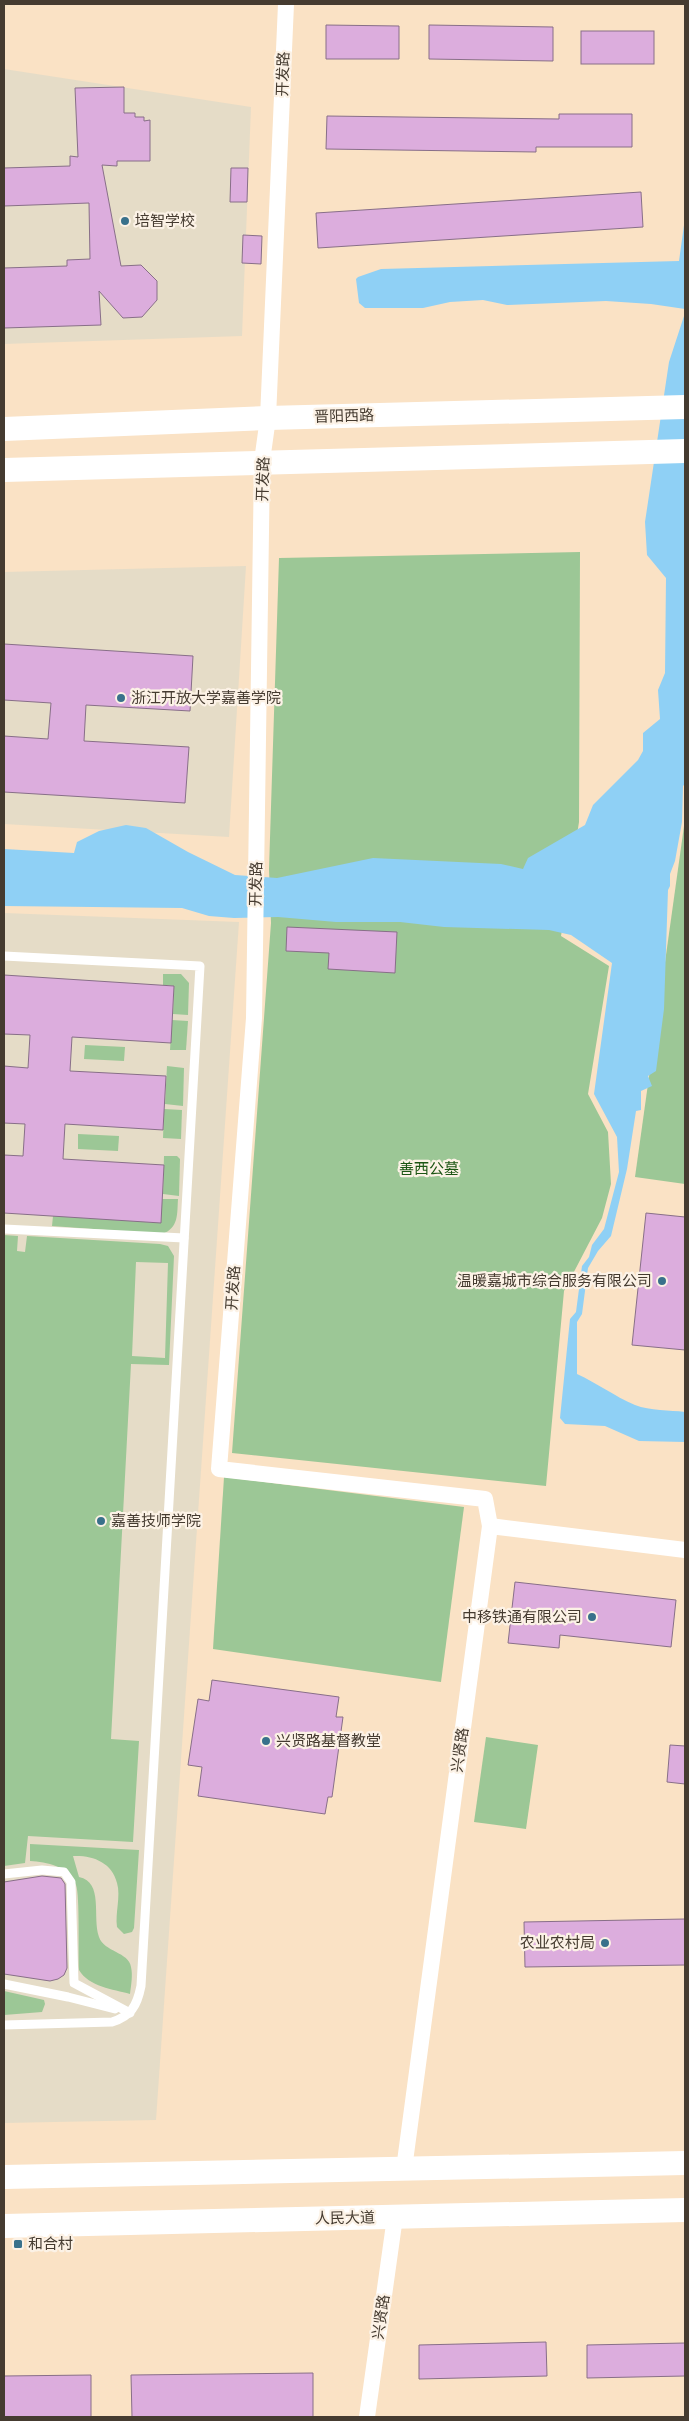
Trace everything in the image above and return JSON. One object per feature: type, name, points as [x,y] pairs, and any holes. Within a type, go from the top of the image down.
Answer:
[{"type":"main road","name":"晋阳西路","points":[[4,429],[268,418],[685,407]]},
{"type":"main road","points":[[4,470],[262,461],[685,451]]},
{"type":"main road","points":[[4,2177],[685,2163]]},
{"type":"main road","name":"人民大道","points":[[4,2226],[685,2210]]},
{"type":"street","name":"开发路","points":[[286,4],[268,418],[262,461],[254,1018],[219,1469],[485,1499],[490,1526]]},
{"type":"street","points":[[490,1526],[685,1550]]},
{"type":"street","name":"兴贤路","points":[[404,2169],[490,1526]]},
{"type":"street","name":"兴贤路","points":[[367,2417],[395,2217]]},
{"type":"lane","points":[[4,956],[200,966],[141,1986],[138,1999],[130,2013],[126,2017],[112,2022],[4,2025]]},
{"type":"lane","points":[[4,1229],[184,1238]]},
{"type":"lane","points":[[4,1874],[42,1870],[64,1872],[71,1882],[74,1982],[130,2013]]},
{"type":"lane","points":[[4,1984],[68,1997],[130,2013]]},
{"type":"shaded area","name":"培智学校","points":[[4,69],[251,107],[242,336],[4,344]]},
{"type":"shaded area","name":"浙江开放大学嘉善学院","points":[[246,566],[229,837],[4,824],[4,572]]},
{"type":"shaded area","name":"嘉善技师学院","points":[[4,913],[239,922],[156,2120],[4,2123]]},
{"type":"green space","name":"善西公墓","points":[[580,552],[579,822],[561,936],[609,966],[588,1094],[608,1132],[611,1184],[602,1218],[564,1291],[546,1486],[232,1453],[271,923],[269,869],[279,558]]},
{"type":"green space","points":[[685,819],[685,1184],[635,1177]]},
{"type":"green space","points":[[163,974],[181,974],[189,983],[188,1015],[173,1014],[174,986],[163,985]]},
{"type":"green space","points":[[172,1020],[188,1021],[186,1050],[170,1050]]},
{"type":"green space","points":[[85,1045],[125,1047],[124,1061],[84,1059]]},
{"type":"green space","points":[[167,1066],[184,1068],[183,1106],[165,1104]]},
{"type":"green space","points":[[164,1109],[182,1110],[181,1139],[163,1138]]},
{"type":"green space","points":[[78,1134],[119,1136],[118,1151],[78,1149]]},
{"type":"green space","points":[[164,1156],[177,1156],[180,1159],[179,1196],[163,1194]]},
{"type":"green space","points":[[162,1199],[178,1199],[176,1220],[172,1228],[162,1234],[52,1226],[53,1216]]},
{"type":"green space","points":[[4,1235],[18,1236],[17,1251],[25,1252],[27,1236],[168,1246],[174,1256],[169,1365],[131,1364],[111,1739],[139,1741],[133,1842],[28,1836],[25,1863],[4,1866]],"holes":[[[136,1262],[168,1263],[165,1358],[132,1356]]]},
{"type":"green space","points":[[224,1477],[464,1507],[441,1682],[213,1649]]},
{"type":"green space","points":[[486,1737],[538,1745],[526,1829],[474,1822]]},
{"type":"green space","points":[[30,1844],[139,1850],[134,1928],[132,1932],[124,1934],[117,1927],[118,1888],[111,1870],[100,1861],[87,1857],[73,1856],[79,1877],[87,1880],[92,1886],[96,1901],[99,1937],[106,1946],[126,1958],[129,1962],[132,1973],[130,1994],[95,1984],[83,1976],[79,1970],[76,1885],[68,1873],[62,1869],[43,1862],[30,1861]]},
{"type":"green space","points":[[4,1991],[44,2000],[45,2004],[42,2012],[4,2015]]},
{"type":"water","points":[[685,218],[685,309],[651,304],[606,301],[507,305],[483,300],[450,302],[423,308],[365,308],[359,303],[356,279],[381,269],[679,261]]},
{"type":"water","points":[[685,313],[685,784],[683,786],[682,822],[668,890],[664,1009],[656,1071],[648,1076],[652,1086],[641,1091],[641,1110],[636,1111],[627,1169],[611,1236],[598,1251],[588,1268],[582,1314],[577,1322],[577,1374],[635,1405],[685,1412],[685,1442],[639,1441],[605,1426],[565,1424],[560,1418],[570,1319],[576,1312],[582,1266],[589,1257],[592,1245],[604,1229],[619,1172],[617,1137],[594,1094],[612,963],[571,935],[549,930],[444,927],[400,922],[336,922],[278,917],[234,918],[209,916],[182,908],[4,906],[4,849],[74,853],[77,842],[99,831],[126,825],[146,828],[188,852],[235,875],[277,878],[373,858],[501,864],[523,869],[528,858],[585,825],[593,805],[638,760],[643,751],[643,733],[660,719],[658,690],[665,673],[666,578],[647,555],[645,522],[669,362]]},
{"type":"building","points":[[326,25],[399,26],[399,59],[326,59]]},
{"type":"building","points":[[429,25],[553,27],[553,61],[429,59]]},
{"type":"building","points":[[581,31],[654,31],[654,64],[581,64]]},
{"type":"building","points":[[124,87],[124,113],[135,113],[135,117],[144,117],[144,121],[150,120],[150,161],[117,161],[117,166],[102,165],[121,266],[141,265],[157,281],[157,300],[142,317],[123,318],[99,291],[101,325],[4,328],[4,268],[67,266],[67,260],[90,259],[89,203],[4,206],[4,168],[70,166],[70,156],[78,157],[75,88]]},
{"type":"building","points":[[559,114],[632,114],[632,147],[536,147],[536,152],[326,149],[327,116],[559,119]]},
{"type":"building","points":[[231,168],[248,168],[247,202],[230,202]]},
{"type":"building","points":[[641,192],[643,227],[318,248],[316,213]]},
{"type":"building","points":[[243,235],[262,236],[261,264],[242,263]]},
{"type":"building","points":[[4,644],[193,656],[190,711],[86,705],[84,741],[189,747],[185,803],[4,792],[4,736],[48,739],[51,703],[4,700]]},
{"type":"building","points":[[287,927],[397,932],[395,973],[328,969],[329,953],[286,951]]},
{"type":"building","points":[[4,975],[174,986],[171,1043],[72,1037],[70,1071],[166,1076],[163,1130],[65,1124],[63,1159],[164,1165],[161,1223],[4,1213],[4,1155],[23,1156],[25,1124],[4,1123],[4,1066],[28,1068],[30,1035],[4,1034]]},
{"type":"building","name":"温暖嘉城市综合服务有限公司","points":[[646,1213],[685,1217],[685,1350],[632,1345]]},
{"type":"building","name":"中移铁通有限公司","points":[[515,1582],[676,1600],[671,1647],[560,1635],[559,1648],[508,1643]]},
{"type":"building","name":"兴贤路基督教堂","points":[[212,1680],[339,1697],[336,1717],[343,1717],[332,1797],[328,1797],[325,1814],[198,1796],[202,1767],[188,1765],[198,1699],[209,1701]]},
{"type":"building","points":[[670,1745],[685,1746],[685,1784],[667,1782]]},
{"type":"building","points":[[42,1876],[61,1878],[65,1884],[67,1968],[64,1975],[50,1981],[4,1974],[4,1882]]},
{"type":"building","name":"农业农村局","points":[[685,1919],[685,1965],[525,1967],[524,1922]]},
{"type":"building","points":[[546,2342],[547,2376],[419,2379],[419,2345]]},
{"type":"building","points":[[685,2343],[685,2376],[587,2378],[587,2345]]},
{"type":"building","points":[[313,2373],[313,2417],[132,2417],[131,2375]]},
{"type":"building","points":[[91,2375],[91,2417],[4,2417],[4,2376]]},
{"type":"place","name":"培智学校","points":[[125,221]]},
{"type":"place","name":"浙江开放大学嘉善学院","points":[[121,698]]},
{"type":"place","name":"温暖嘉城市综合服务有限公司","points":[[662,1281]]},
{"type":"place","name":"嘉善技师学院","points":[[101,1521]]},
{"type":"place","name":"中移铁通有限公司","points":[[592,1617]]},
{"type":"place","name":"兴贤路基督教堂","points":[[266,1741]]},
{"type":"place","name":"农业农村局","points":[[605,1943]]},
{"type":"place","name":"和合村","points":[[18,2244]]}]
